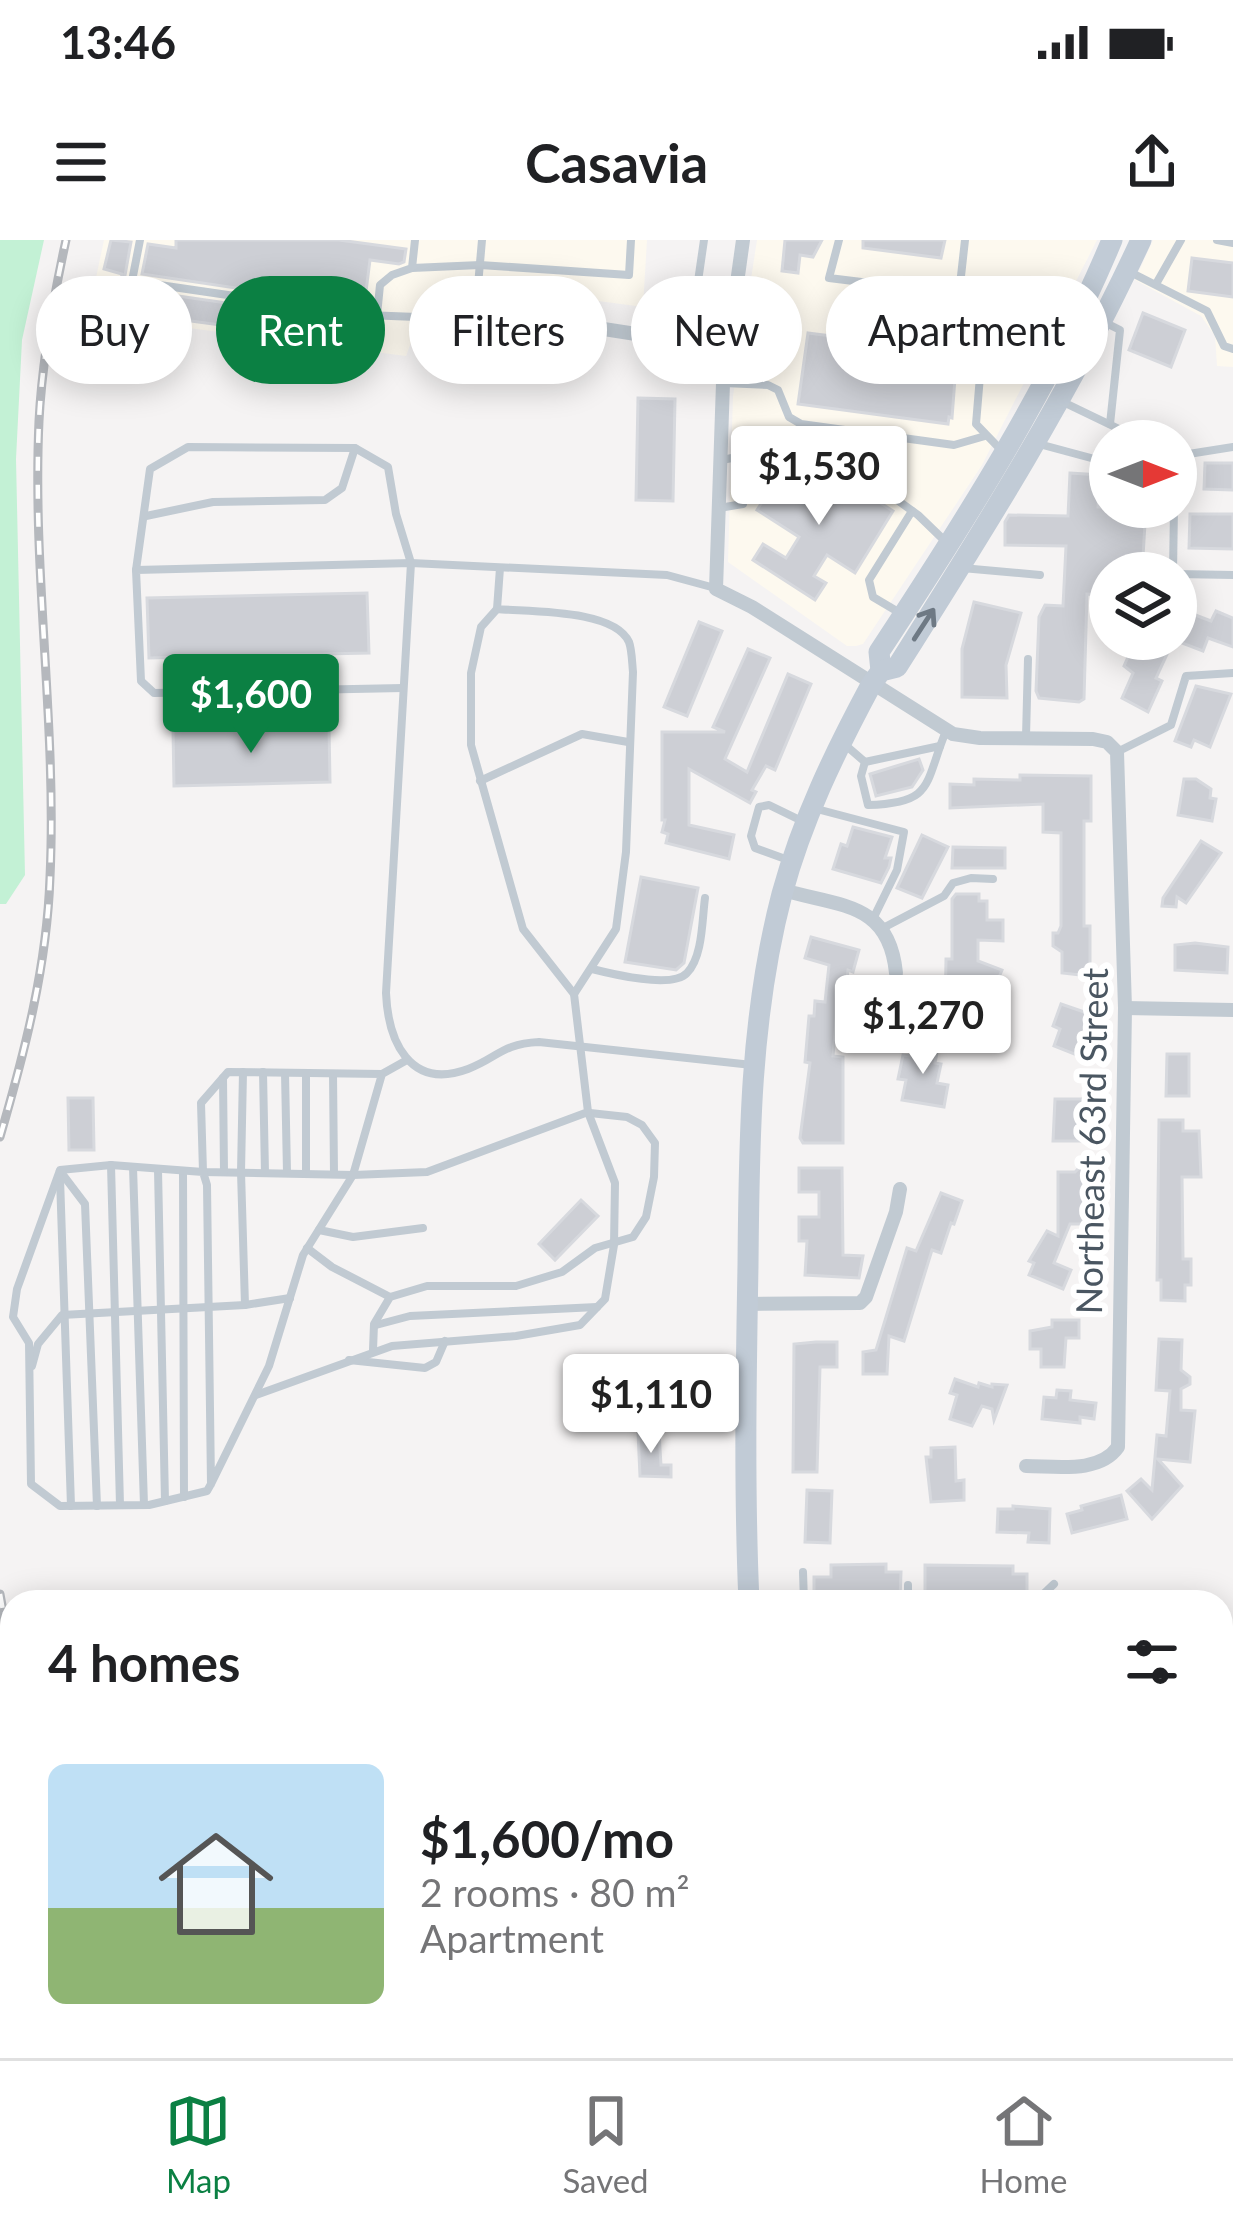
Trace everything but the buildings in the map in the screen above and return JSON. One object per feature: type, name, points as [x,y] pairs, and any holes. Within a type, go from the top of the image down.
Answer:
[{"type":"main road","points":[[1096,276],[1112,240]]},
{"type":"main road","points":[[1108,310],[1141,240]]},
{"type":"main road","points":[[876,678],[897,667],[1005,476],[1004,454],[1043,384]]},
{"type":"main road","points":[[1037,443],[1037,424],[1051,398],[1050,384]]},
{"type":"main road","points":[[748,1590],[747,1304],[754,1065],[766,962],[783,890],[808,815],[876,678],[879,652],[903,615],[960,553],[1037,443],[1071,384]]},
{"type":"street","points":[[737,276],[743,240]]},
{"type":"street","points":[[722,384],[716,589],[876,678],[943,739],[1026,739],[1112,747]]},
{"type":"street","name":"Northeast 63rd Street","points":[[1026,1466],[1092,1465],[1105,1462],[1118,1447],[1125,1008],[1112,747]]},
{"type":"street","points":[[783,890],[878,924],[893,946],[896,973]]},
{"type":"street","points":[[1125,1008],[1233,1010]]},
{"type":"street","points":[[747,1304],[860,1303],[896,1212],[900,1189]]},
{"type":"lane","points":[[140,240],[132,281],[216,293]]},
{"type":"lane","points":[[412,268],[415,240]]},
{"type":"lane","points":[[479,276],[482,240]]},
{"type":"lane","points":[[385,281],[412,268],[480,265],[628,275],[631,240]]},
{"type":"lane","points":[[699,276],[704,240]]},
{"type":"lane","points":[[839,240],[829,278],[958,293],[965,240]]},
{"type":"lane","points":[[1156,284],[1181,240]]},
{"type":"lane","points":[[1216,240],[1233,243]]},
{"type":"lane","points":[[1127,270],[1208,311],[1231,349]]},
{"type":"lane","points":[[1108,324],[1120,330],[1110,420]]},
{"type":"lane","points":[[753,384],[778,390],[789,417],[801,424],[954,445],[985,436]]},
{"type":"lane","points":[[979,384],[976,424],[1004,454]]},
{"type":"lane","points":[[1062,401],[1102,420]]},
{"type":"lane","points":[[1037,443],[1089,457]]},
{"type":"lane","points":[[404,688],[154,693],[140,681],[136,570],[150,469],[188,447],[355,448],[388,467],[411,563],[404,688],[386,993],[388,1025],[395,1047],[407,1060],[439,1073],[457,1072],[515,1043],[754,1065]]},
{"type":"lane","points":[[1197,453],[1233,447]]},
{"type":"lane","points":[[146,516],[213,502],[326,500],[342,488],[355,448]]},
{"type":"lane","points":[[720,461],[781,448],[868,479],[960,553],[1040,575]]},
{"type":"lane","points":[[719,508],[742,504],[746,454]]},
{"type":"lane","points":[[903,615],[873,597],[869,580],[912,511]]},
{"type":"lane","points":[[136,570],[411,563],[668,575],[716,589]]},
{"type":"lane","points":[[254,1395],[373,1350],[580,1325],[605,1299],[614,1245],[615,1183],[588,1112],[574,994],[523,929],[471,745],[472,673],[481,627],[497,609],[500,568]]},
{"type":"lane","points":[[1197,574],[1233,575]]},
{"type":"lane","points":[[497,609],[594,618],[617,628],[630,644],[626,852],[616,929],[574,994]]},
{"type":"lane","points":[[1026,739],[1028,659]]},
{"type":"lane","points":[[1112,747],[1171,725],[1186,676],[1233,673]]},
{"type":"lane","points":[[480,781],[582,734],[628,742]]},
{"type":"lane","points":[[865,762],[943,739]]},
{"type":"lane","points":[[865,762],[861,776],[868,806],[901,804],[926,789],[943,739]]},
{"type":"lane","points":[[841,741],[865,762]]},
{"type":"lane","points":[[792,862],[755,848],[751,836],[759,807],[904,832],[878,924]]},
{"type":"lane","points":[[878,924],[944,896],[953,883],[993,879]]},
{"type":"lane","points":[[592,969],[623,976],[679,978],[689,972],[705,898]]},
{"type":"lane","points":[[211,1484],[207,1185],[201,1102],[227,1072],[382,1074],[407,1060]]},
{"type":"lane","points":[[243,1072],[245,1304]]},
{"type":"lane","points":[[263,1072],[265,1173]]},
{"type":"lane","points":[[285,1073],[287,1173]]},
{"type":"lane","points":[[306,1073],[306,1174]]},
{"type":"lane","points":[[333,1073],[334,1174]]},
{"type":"lane","points":[[60,1170],[17,1289],[14,1317],[29,1343],[32,1484],[60,1506],[145,1505],[207,1491],[269,1366],[307,1249],[353,1174],[382,1074]]},
{"type":"lane","points":[[223,1076],[224,1172]]},
{"type":"lane","points":[[60,1170],[111,1165],[203,1172],[428,1172],[588,1112],[627,1118],[642,1125],[655,1143],[646,1217],[633,1237],[595,1248],[562,1272],[516,1286],[427,1286],[390,1297],[307,1249]]},
{"type":"lane","points":[[111,1165],[120,1505]]},
{"type":"lane","points":[[133,1167],[145,1505]]},
{"type":"lane","points":[[60,1170],[85,1204],[97,1506]]},
{"type":"lane","points":[[60,1170],[71,1506]]},
{"type":"lane","points":[[158,1170],[165,1501]]},
{"type":"lane","points":[[183,1171],[184,1497]]},
{"type":"lane","points":[[319,1230],[352,1238],[423,1228]]},
{"type":"lane","points":[[373,1350],[374,1326],[390,1297]]},
{"type":"lane","points":[[29,1373],[38,1344],[62,1316],[184,1311],[290,1298]]},
{"type":"lane","points":[[374,1326],[410,1316],[597,1307]]},
{"type":"lane","points":[[347,1360],[425,1369],[436,1362],[445,1341]]},
{"type":"lane","points":[[803,1572],[804,1590]]},
{"type":"lane","points":[[1048,1590],[1054,1584]]},
{"type":"lane","points":[[908,1585],[908,1590]]},
{"type":"shaded area","points":[[104,240],[647,240],[645,276],[631,276],[631,305],[607,302],[607,276],[409,276],[406,356],[385,353],[385,276],[216,276],[216,332],[192,328],[192,276],[96,276]]},
{"type":"shaded area","points":[[757,240],[1097,240],[1079,276],[826,276],[826,384],[1023,384],[982,465],[863,644],[847,646],[728,562],[735,384],[802,384],[802,276],[751,276]]},
{"type":"shaded area","points":[[1153,240],[1233,240],[1233,367],[1217,366],[1215,336],[1201,316],[1135,280]]},
{"type":"green space","points":[[0,240],[44,240],[22,340],[16,459],[25,875],[6,904],[0,904]]},
{"type":"railway","points":[[0,1137],[33,1008],[48,910],[50,763],[39,535],[39,421],[66,240]]}]
